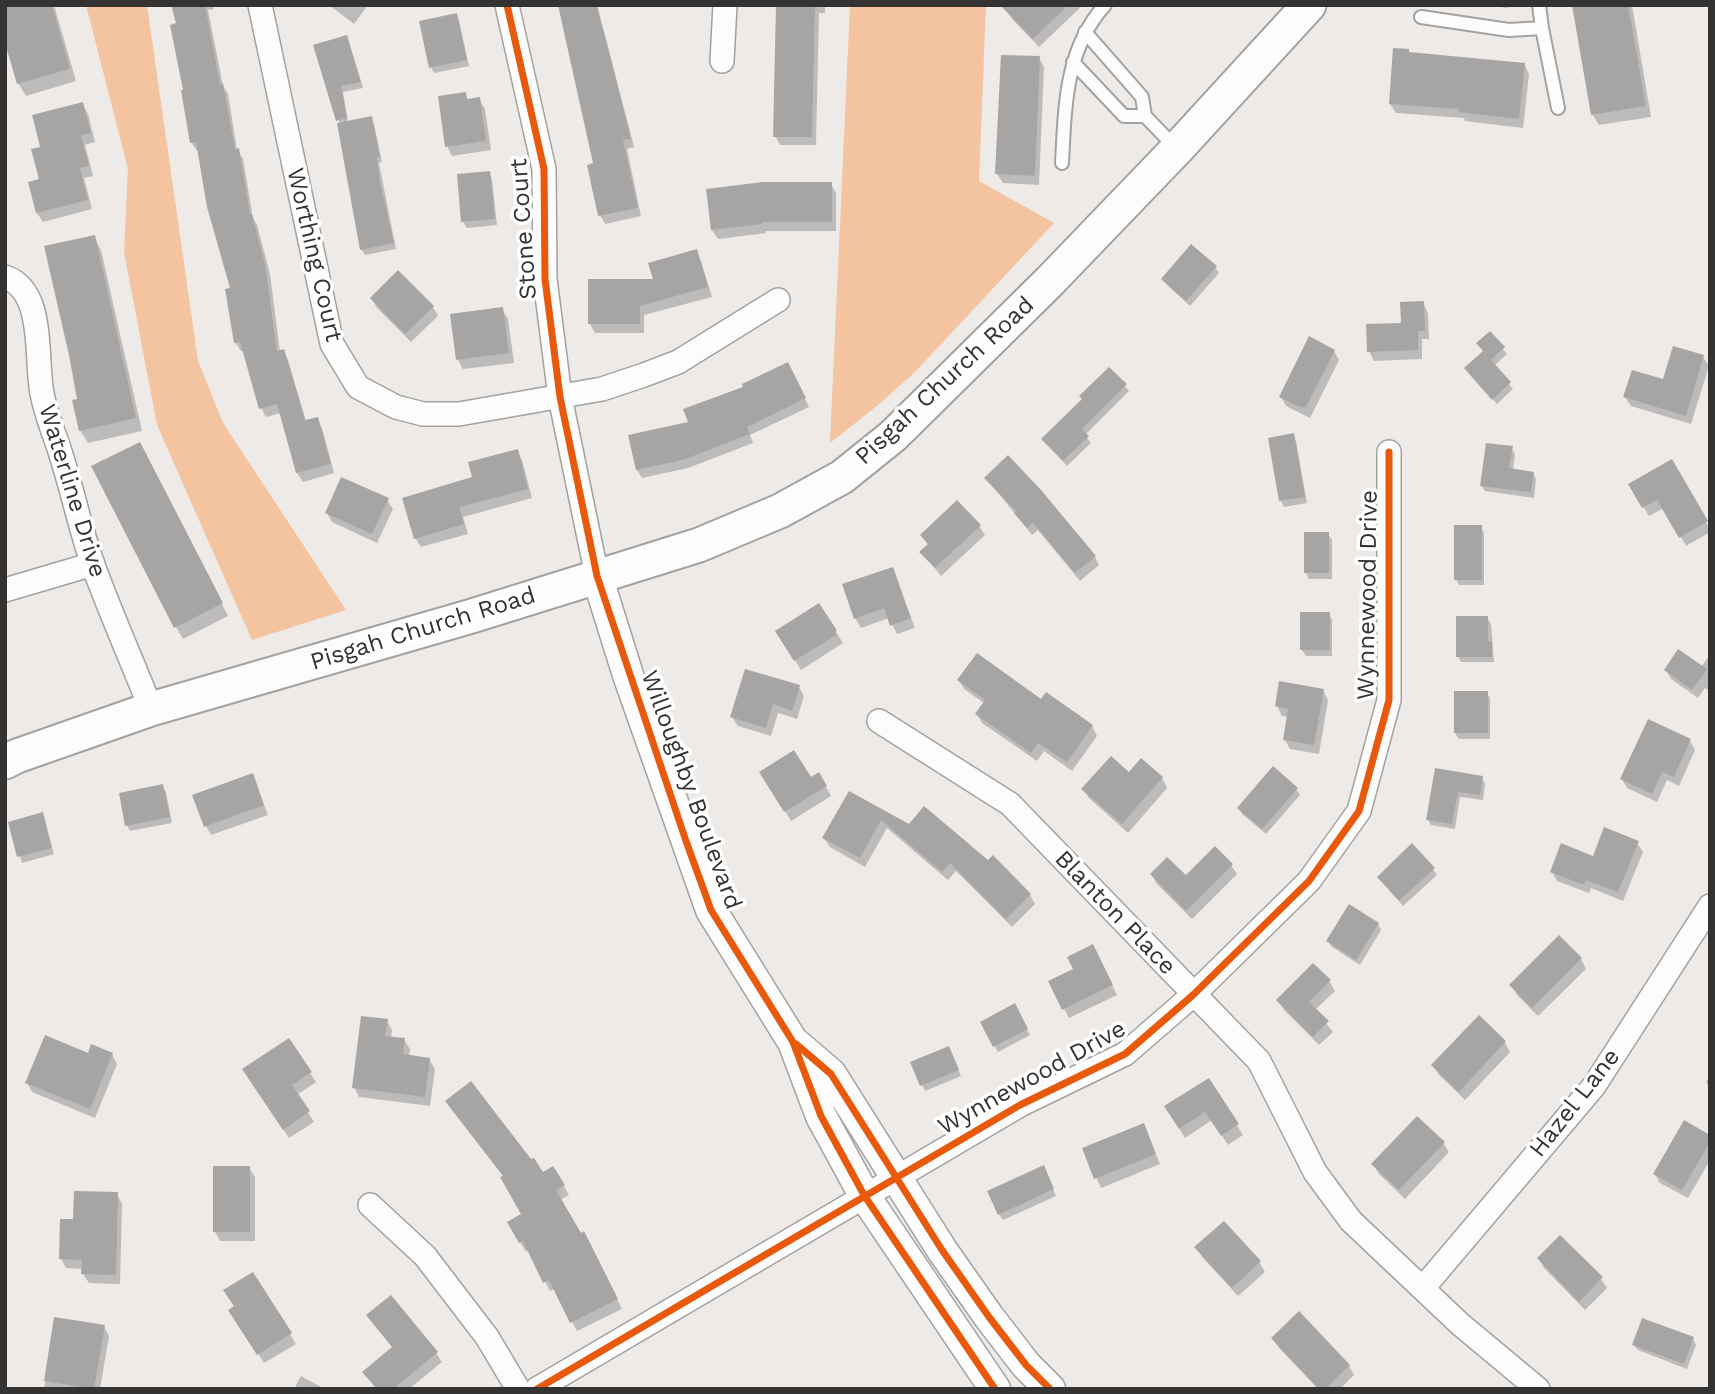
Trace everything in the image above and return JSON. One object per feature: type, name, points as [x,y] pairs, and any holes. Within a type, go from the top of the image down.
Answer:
[{"type":"main road","name":"Pisgah Church Road","points":[[5,762],[151,709],[472,616],[699,545],[780,511],[842,477],[893,436],[937,395],[1177,149],[1309,5]]},
{"type":"street","name":"Worthing Court","points":[[260,5],[332,344],[358,387],[396,407],[423,414],[459,414],[603,389],[678,362],[778,300]]},
{"type":"street","name":"Stone Court","points":[[507,5],[544,169],[545,279],[560,397],[597,576]]},
{"type":"street","points":[[722,61],[725,5]]},
{"type":"street","name":"Waterline Drive","points":[[5,277],[19,284],[29,295],[38,338],[41,387],[49,423],[59,447],[93,564],[151,709]]},
{"type":"street","name":"Wynnewood Drive","points":[[537,1389],[1020,1105],[1125,1054],[1193,995],[1309,881],[1359,811],[1389,700],[1389,452]]},
{"type":"street","points":[[5,590],[93,564]]},
{"type":"street","name":"Willoughby Boulevard","points":[[597,576],[628,675],[711,910],[793,1042],[821,1116],[864,1195],[995,1389]]},
{"type":"street","name":"Blanton Place","points":[[879,721],[1010,804],[1259,1061],[1315,1172],[1351,1221],[1460,1324],[1538,1389]]},
{"type":"street","name":"Hazel Lane","points":[[1423,1288],[1594,1086],[1710,906]]},
{"type":"street","name":"Willoughby Boulevard","points":[[793,1042],[831,1074],[942,1251],[989,1317],[1026,1364],[1050,1389]]},
{"type":"street","points":[[370,1205],[425,1256],[488,1337],[518,1389]]},
{"type":"lane","points":[[1062,163],[1066,89],[1073,62],[1085,32],[1105,5]]},
{"type":"lane","points":[[1538,5],[1558,108]]},
{"type":"lane","points":[[1421,17],[1509,30],[1542,28]]},
{"type":"lane","points":[[1085,32],[1142,97],[1145,116],[1177,149]]},
{"type":"lane","points":[[1073,62],[1124,116],[1145,116]]},
{"type":"shaded area","points":[[86,5],[147,5],[198,361],[223,423],[346,610],[252,640],[157,425],[124,252],[128,169]]},
{"type":"shaded area","points":[[850,5],[986,5],[979,181],[1054,223],[915,372],[830,443]]},
{"type":"building","points":[[5,5],[52,5],[70,69],[17,84],[5,43]]},
{"type":"building","points":[[171,5],[205,5],[235,149],[239,148],[250,214],[265,264],[277,351],[284,349],[305,420],[318,417],[331,464],[296,473],[277,404],[259,409],[240,342],[234,343],[225,289],[230,288],[207,207],[196,142],[190,143],[170,25],[176,23]]},
{"type":"building","points":[[558,5],[597,5],[631,139],[623,140],[638,208],[598,216],[587,165],[593,163]]},
{"type":"building","points":[[776,5],[815,5],[812,137],[773,137]]},
{"type":"building","points":[[1000,5],[1068,5],[1033,39]]},
{"type":"building","points":[[1572,5],[1628,5],[1646,106],[1591,115]]},
{"type":"building","points":[[457,13],[467,60],[429,68],[419,21]]},
{"type":"building","points":[[347,35],[361,82],[341,86],[347,118],[336,121],[313,45]]},
{"type":"building","points":[[1393,48],[1409,49],[1409,52],[1525,63],[1519,119],[1458,112],[1459,109],[1389,104]]},
{"type":"building","points":[[1001,55],[1040,56],[1035,176],[995,174]]},
{"type":"building","points":[[466,92],[467,99],[480,97],[486,141],[445,147],[438,96]]},
{"type":"building","points":[[83,102],[91,133],[81,135],[89,166],[80,168],[88,200],[36,213],[28,182],[39,179],[31,149],[40,147],[32,115]]},
{"type":"building","points":[[372,116],[380,157],[377,157],[380,182],[394,243],[360,250],[337,123]]},
{"type":"building","points":[[490,171],[495,219],[461,222],[457,174]]},
{"type":"building","points":[[763,182],[832,182],[832,222],[762,222],[711,230],[706,189]]},
{"type":"building","points":[[95,235],[136,418],[79,431],[72,400],[77,399],[69,355],[44,246]]},
{"type":"building","points":[[1191,244],[1217,266],[1186,301],[1161,279]]},
{"type":"building","points":[[697,249],[708,287],[640,306],[640,324],[588,324],[588,279],[653,279],[648,263]]},
{"type":"building","points":[[398,270],[434,306],[405,334],[370,298]]},
{"type":"building","points":[[1424,301],[1425,331],[1418,331],[1418,350],[1367,352],[1366,324],[1401,323],[1400,302]]},
{"type":"building","points":[[503,307],[509,353],[456,360],[450,314]]},
{"type":"building","points":[[1490,331],[1505,347],[1491,360],[1476,343]]},
{"type":"building","points":[[1309,336],[1335,350],[1306,407],[1300,407],[1279,397]]},
{"type":"building","points":[[1673,346],[1704,355],[1686,416],[1623,397],[1632,370],[1663,379]]},
{"type":"building","points":[[1483,351],[1511,382],[1492,400],[1464,368]]},
{"type":"building","points":[[788,362],[806,398],[747,427],[750,434],[683,460],[636,470],[628,435],[688,422],[683,409],[743,387],[742,384]]},
{"type":"building","points":[[1109,367],[1127,384],[1082,429],[1089,436],[1063,461],[1041,439],[1082,399],[1079,396]]},
{"type":"building","points":[[1294,433],[1305,497],[1279,501],[1268,438]]},
{"type":"building","points":[[140,442],[223,603],[174,628],[91,466]]},
{"type":"building","points":[[1486,443],[1513,446],[1509,468],[1534,472],[1531,492],[1480,486]]},
{"type":"building","points":[[518,449],[528,489],[459,507],[464,524],[414,539],[402,498],[472,477],[468,462]]},
{"type":"building","points":[[1008,455],[1096,556],[1075,573],[1033,523],[1027,528],[1014,513],[1016,511],[984,478]]},
{"type":"building","points":[[1672,459],[1708,521],[1679,538],[1657,500],[1642,508],[1628,484]]},
{"type":"building","points":[[341,477],[389,498],[372,534],[325,513]]},
{"type":"building","points":[[957,500],[981,525],[935,568],[919,552],[928,544],[920,535]]},
{"type":"building","points":[[1454,525],[1482,525],[1482,580],[1454,580]]},
{"type":"building","points":[[1304,532],[1329,532],[1329,573],[1304,573]]},
{"type":"building","points":[[893,567],[911,618],[890,626],[884,608],[854,619],[842,584]]},
{"type":"building","points":[[819,603],[836,629],[836,635],[794,661],[775,631]]},
{"type":"building","points":[[1300,612],[1330,612],[1330,650],[1300,650]]},
{"type":"building","points":[[1456,616],[1488,616],[1488,641],[1492,641],[1492,657],[1456,657]]},
{"type":"building","points":[[1678,649],[1707,669],[1692,690],[1664,670]]},
{"type":"building","points":[[977,653],[1041,699],[1046,692],[1093,725],[1067,762],[1038,743],[1031,753],[975,714],[985,700],[957,680]]},
{"type":"building","points":[[745,669],[800,685],[792,711],[773,704],[766,728],[730,717]]},
{"type":"building","points":[[1279,681],[1324,689],[1314,745],[1283,740],[1288,709],[1275,706]]},
{"type":"building","points":[[1454,691],[1488,691],[1488,733],[1454,733]]},
{"type":"building","points":[[1648,719],[1691,739],[1674,777],[1662,772],[1652,794],[1620,779]]},
{"type":"building","points":[[794,750],[811,777],[819,772],[827,786],[784,812],[759,772]]},
{"type":"building","points":[[1111,756],[1129,772],[1141,758],[1163,777],[1122,824],[1081,789]]},
{"type":"building","points":[[1273,766],[1298,788],[1262,829],[1237,808]]},
{"type":"building","points":[[1435,768],[1483,776],[1480,795],[1458,792],[1452,824],[1426,820]]},
{"type":"building","points":[[253,773],[264,805],[204,827],[192,795]]},
{"type":"building","points":[[163,784],[170,817],[125,826],[119,793]]},
{"type":"building","points":[[849,791],[909,824],[924,806],[988,860],[993,855],[1031,894],[1006,919],[950,863],[942,872],[881,820],[860,858],[822,838]]},
{"type":"building","points":[[43,812],[52,848],[17,857],[8,822]]},
{"type":"building","points":[[1604,827],[1639,841],[1618,892],[1586,880],[1584,885],[1550,872],[1561,843],[1593,856]]},
{"type":"building","points":[[1412,843],[1435,868],[1399,901],[1377,877]]},
{"type":"building","points":[[1215,846],[1233,864],[1186,911],[1150,874],[1167,857],[1186,875]]},
{"type":"building","points":[[1349,904],[1379,923],[1356,960],[1326,941]]},
{"type":"building","points":[[1559,935],[1582,958],[1532,1008],[1509,985]]},
{"type":"building","points":[[1093,944],[1113,985],[1062,1010],[1048,981],[1073,969],[1067,957]]},
{"type":"building","points":[[1313,963],[1331,980],[1309,1002],[1329,1021],[1313,1037],[1276,1000]]},
{"type":"building","points":[[1015,1003],[1028,1029],[993,1047],[980,1022]]},
{"type":"building","points":[[1479,1015],[1506,1041],[1459,1092],[1431,1065]]},
{"type":"building","points":[[361,1016],[388,1019],[385,1036],[405,1038],[403,1054],[430,1058],[425,1097],[352,1088]]},
{"type":"building","points":[[45,1035],[88,1053],[91,1044],[113,1053],[90,1109],[25,1083]]},
{"type":"building","points":[[289,1038],[312,1072],[292,1085],[310,1111],[283,1130],[242,1069]]},
{"type":"building","points":[[949,1046],[959,1070],[920,1086],[910,1062]]},
{"type":"building","points":[[1209,1078],[1239,1124],[1221,1136],[1205,1112],[1179,1129],[1164,1106]]},
{"type":"building","points":[[471,1081],[543,1172],[553,1166],[565,1185],[556,1190],[581,1233],[584,1231],[618,1299],[570,1323],[549,1280],[543,1283],[523,1241],[519,1243],[507,1222],[521,1214],[500,1177],[503,1176],[445,1101]]},
{"type":"building","points":[[1417,1116],[1445,1142],[1399,1190],[1371,1164]]},
{"type":"building","points":[[1684,1120],[1710,1135],[1710,1142],[1682,1190],[1653,1174]]},
{"type":"building","points":[[1144,1123],[1156,1154],[1094,1179],[1082,1148]]},
{"type":"building","points":[[1044,1165],[1054,1189],[998,1215],[987,1191]]},
{"type":"building","points":[[213,1166],[250,1166],[250,1232],[213,1232]]},
{"type":"building","points":[[74,1191],[118,1192],[116,1275],[81,1274],[82,1260],[59,1259],[60,1219],[73,1219]]},
{"type":"building","points":[[1224,1221],[1261,1261],[1232,1288],[1194,1247]]},
{"type":"building","points":[[1560,1235],[1603,1277],[1579,1302],[1537,1258]]},
{"type":"building","points":[[253,1272],[292,1333],[257,1355],[228,1310],[234,1306],[223,1290]]},
{"type":"building","points":[[391,1295],[438,1352],[393,1389],[377,1389],[362,1372],[392,1347],[366,1315]]},
{"type":"building","points":[[1299,1311],[1350,1365],[1325,1389],[1319,1389],[1271,1338]]},
{"type":"building","points":[[54,1317],[105,1325],[94,1389],[44,1381]]},
{"type":"building","points":[[1642,1318],[1694,1337],[1684,1364],[1632,1345]]},
{"type":"cycle path","points":[[507,5],[544,169],[545,279],[560,397],[597,576],[686,841],[711,910],[793,1042],[821,1116],[864,1195],[995,1389]]},
{"type":"cycle path","points":[[537,1389],[1020,1105],[1125,1054],[1193,995],[1309,881],[1359,811],[1389,700],[1389,452]]},
{"type":"cycle path","points":[[796,1044],[831,1074],[942,1250],[1026,1365],[1050,1389]]}]
